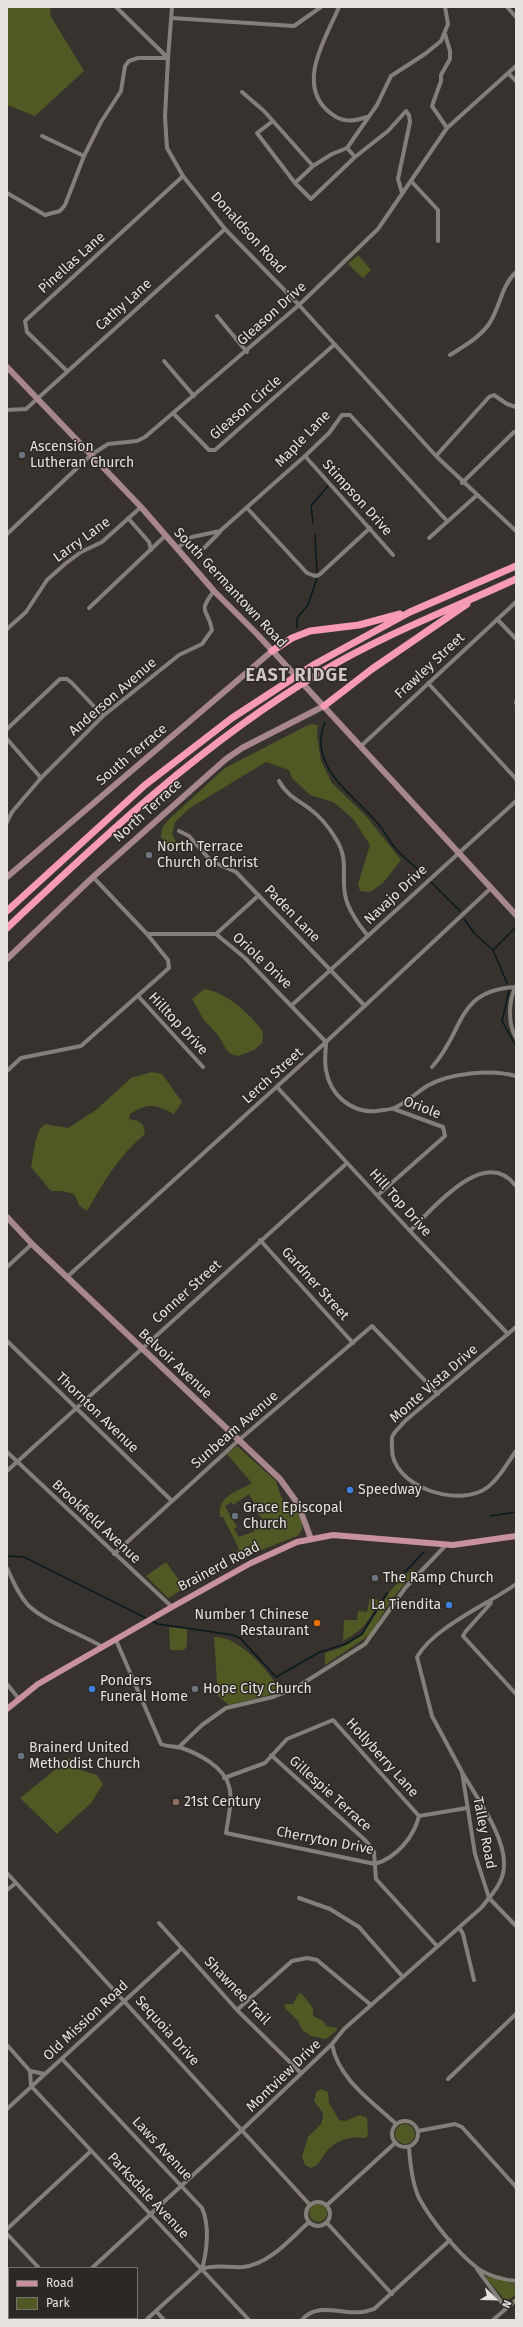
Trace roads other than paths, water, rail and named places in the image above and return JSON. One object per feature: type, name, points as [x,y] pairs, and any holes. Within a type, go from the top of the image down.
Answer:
[{"type":"highway","points":[[7,911],[145,785],[232,718],[316,664],[410,612],[516,566]]},
{"type":"highway","points":[[7,928],[151,794],[188,764],[282,698],[322,672],[412,625],[516,580]]},
{"type":"highway","points":[[324,706],[372,669],[482,595]]},
{"type":"highway","points":[[272,651],[292,638],[310,631],[359,625],[410,612]]},
{"type":"main road","name":"Brainerd Road","points":[[7,1709],[38,1684],[116,1640],[172,1606],[251,1563],[291,1544],[312,1538],[341,1536],[446,1545],[516,1536]]},
{"type":"street","points":[[116,7],[168,58]]},
{"type":"street","name":"Donaldson Road","points":[[172,7],[165,117],[167,148],[183,176],[226,229],[299,305],[436,456],[462,483],[516,531]]},
{"type":"street","points":[[172,18],[294,26],[321,7]]},
{"type":"street","points":[[339,7],[315,64],[317,95],[323,107],[341,120],[347,122],[368,117]]},
{"type":"street","points":[[445,7],[448,20],[445,34],[450,51],[450,59],[441,75],[442,81],[432,106],[447,128]]},
{"type":"street","points":[[507,7],[516,17]]},
{"type":"street","points":[[295,182],[313,166],[332,154],[347,148],[377,105],[391,76],[425,54],[445,34]]},
{"type":"street","points":[[7,193],[45,215],[60,212],[65,206],[84,156],[101,122],[121,90],[125,66],[129,60],[138,58],[168,58]]},
{"type":"street","name":"Gleason Drive","points":[[7,534],[90,455],[108,444],[136,441],[145,437],[247,352],[299,305],[378,229],[447,128],[516,66]]},
{"type":"street","points":[[508,73],[516,81]]},
{"type":"street","points":[[242,92],[273,121],[313,166]]},
{"type":"street","points":[[273,121],[257,133],[295,182],[311,199],[355,157],[388,131],[403,112],[408,113],[410,122],[398,179],[402,192]]},
{"type":"street","points":[[42,136],[84,156]]},
{"type":"street","points":[[347,148],[355,157]]},
{"type":"street","name":"Pinellas Lane","points":[[67,371],[27,332],[25,321],[183,176]]},
{"type":"street","points":[[411,181],[438,210],[438,241]]},
{"type":"street","name":"Cathy Lane","points":[[7,410],[26,409],[226,229]]},
{"type":"street","points":[[450,355],[479,336],[489,324],[505,287],[516,272]]},
{"type":"street","points":[[217,316],[247,352]]},
{"type":"street","name":"Gleason Circle","points":[[174,414],[209,450],[215,450],[335,344]]},
{"type":"street","points":[[164,361],[194,396]]},
{"type":"street","name":"South Germantown Road","points":[[7,367],[141,507],[214,591],[324,706],[516,915]]},
{"type":"street","points":[[436,456],[485,400],[494,395],[516,407]]},
{"type":"street","name":"Maple Lane","points":[[204,548],[220,531],[248,508],[329,433],[342,415],[350,415],[447,521]]},
{"type":"street","points":[[462,483],[514,432]]},
{"type":"street","name":"Stimpson Drive","points":[[305,456],[393,555]]},
{"type":"street","points":[[429,538],[476,496]]},
{"type":"street","name":"Larry Lane","points":[[7,630],[26,612],[47,580],[81,552],[102,542],[141,507]]},
{"type":"street","points":[[248,508],[307,573],[315,576],[319,575],[370,528]]},
{"type":"street","points":[[128,518],[148,542],[151,550]]},
{"type":"street","name":"Maple Lane","points":[[176,549],[192,537],[220,531]]},
{"type":"street","points":[[89,608],[165,536]]},
{"type":"street","name":"Anderson Avenue","points":[[7,822],[12,812],[41,778],[103,716],[179,655],[202,644],[212,630],[211,623],[204,612],[204,603],[214,591]]},
{"type":"street","name":"Frawley Street","points":[[361,746],[428,682],[516,602]]},
{"type":"street","points":[[497,619],[516,639]]},
{"type":"street","name":"South Terrace","points":[[7,877],[272,651]]},
{"type":"street","points":[[7,729],[60,679],[67,679],[72,683],[103,716]]},
{"type":"street","points":[[428,682],[516,779]]},
{"type":"street","name":"North Terrace","points":[[7,959],[94,877],[226,759],[242,748],[324,706]]},
{"type":"street","points":[[7,739],[41,778]]},
{"type":"street","points":[[279,780],[291,797],[312,810],[321,819],[337,841],[344,857],[345,899],[355,920],[368,936]]},
{"type":"street","name":"Navajo Drive","points":[[292,1005],[516,801]]},
{"type":"street","name":"Paden Lane","points":[[179,831],[189,836],[211,861],[236,872],[365,1006]]},
{"type":"street","points":[[7,1071],[21,1058],[81,1046],[169,968],[170,964],[147,934],[94,877]]},
{"type":"street","name":"Lerch Street","points":[[67,1277],[277,1087],[491,888]]},
{"type":"street","points":[[216,934],[259,895]]},
{"type":"street","name":"Oriole Drive","points":[[147,934],[216,934],[245,958],[292,1005],[326,1042]]},
{"type":"street","points":[[432,1067],[440,1058],[470,1004],[491,990],[515,986],[510,1018],[511,1029],[516,1038]]},
{"type":"street","name":"Hilltop Drive","points":[[138,996],[203,1067]]},
{"type":"street","points":[[326,1042],[326,1069],[331,1087],[342,1101],[353,1108],[365,1112],[394,1109],[427,1086],[455,1076],[484,1073],[516,1076]]},
{"type":"street","name":"Hill Top Drive","points":[[277,1087],[378,1195],[410,1232],[508,1334]]},
{"type":"street","name":"Oriole","points":[[378,1195],[445,1136],[443,1127],[394,1109]]},
{"type":"street","name":"Conner Street","points":[[7,1471],[140,1348],[347,1163]]},
{"type":"street","points":[[410,1232],[458,1184],[472,1177],[496,1173],[508,1176],[515,1185]]},
{"type":"street","name":"Belvoir Avenue","points":[[7,1217],[32,1244],[287,1487],[298,1504],[312,1538]]},
{"type":"street","name":"Gardner Street","points":[[260,1240],[353,1343]]},
{"type":"street","points":[[7,1267],[32,1244]]},
{"type":"street","name":"Sunbeam Avenue","points":[[114,1554],[239,1440],[372,1326],[438,1394]]},
{"type":"street","name":"Monte Vista Drive","points":[[516,1327],[405,1421],[392,1436],[392,1453],[397,1467],[406,1478],[415,1484],[446,1495],[463,1496],[487,1488],[516,1451]]},
{"type":"street","name":"Thornton Avenue","points":[[7,1341],[77,1407],[172,1501]]},
{"type":"street","name":"Brookfield Avenue","points":[[7,1452],[114,1554],[172,1606]]},
{"type":"street","points":[[179,1748],[202,1724],[226,1708],[273,1697],[294,1690],[365,1644],[406,1587],[446,1545]]},
{"type":"street","points":[[7,1569],[19,1593],[29,1606],[44,1617],[103,1647]]},
{"type":"street","name":"Talley Road","points":[[489,1898],[502,1877],[504,1862],[502,1844],[432,1716],[417,1657],[424,1645],[447,1628],[494,1600],[516,1584]]},
{"type":"street","points":[[494,1600],[466,1631],[464,1636],[516,1694]]},
{"type":"street","points":[[116,1640],[161,1744],[171,1748],[179,1748],[202,1756],[224,1778]]},
{"type":"street","points":[[7,1684],[19,1699]]},
{"type":"street","name":"Hollyberry Lane","points":[[224,1778],[268,1761],[271,1755],[287,1739],[333,1720],[419,1816]]},
{"type":"street","name":"Gillespie Terrace","points":[[271,1755],[366,1841],[374,1852],[376,1879],[437,1946]]},
{"type":"street","name":"Talley Road","points":[[462,1772],[475,1854],[489,1898],[516,1926]]},
{"type":"street","name":"Cherryton Drive","points":[[224,1778],[229,1786],[230,1798],[226,1833],[375,1864],[382,1862],[403,1847],[416,1826],[419,1816]]},
{"type":"street","points":[[419,1816],[467,1808]]},
{"type":"street","name":"Sequoia Drive","points":[[7,1873],[310,2205]]},
{"type":"street","points":[[7,1890],[16,1883]]},
{"type":"street","points":[[299,1898],[330,1910],[359,1927],[402,1976]]},
{"type":"street","name":"Montview Drive","points":[[93,2267],[242,2130],[332,2044],[344,2029],[402,1976],[481,1908],[489,1898]]},
{"type":"street","name":"Shawnee Trail","points":[[159,1923],[237,2010],[301,2073]]},
{"type":"street","points":[[459,1927],[463,1934],[474,1980]]},
{"type":"street","name":"Old Mission Road","points":[[7,2109],[62,2059],[123,2000],[181,1949]]},
{"type":"street","points":[[237,2010],[292,1961],[307,1958],[317,1960],[371,2005]]},
{"type":"street","points":[[448,2079],[516,2014]]},
{"type":"street","points":[[332,2044],[339,2066],[350,2080],[396,2124]]},
{"type":"street","points":[[7,2046],[30,2071],[45,2074]]},
{"type":"street","name":"Laws Avenue","points":[[62,2059],[196,2201],[205,2217],[205,2260],[202,2269]]},
{"type":"street","points":[[30,2071],[31,2086]]},
{"type":"street","name":"Parksdale Avenue","points":[[31,2086],[249,2320]]},
{"type":"street","points":[[405,2121],[410,2122],[418,2130],[416,2141],[409,2147],[403,2147],[395,2143],[392,2133],[396,2124],[405,2121]]},
{"type":"street","points":[[418,2130],[455,2124],[462,2127],[516,2187]]},
{"type":"street","points":[[327,2205],[395,2143]]},
{"type":"street","points":[[409,2147],[413,2176],[419,2197],[450,2240],[477,2268],[505,2307]]},
{"type":"street","points":[[7,2229],[91,2151]]},
{"type":"street","points":[[321,2202],[327,2205],[330,2211],[326,2223],[320,2226],[309,2222],[306,2217],[307,2210],[310,2205],[321,2202]]},
{"type":"street","points":[[146,2320],[202,2269],[209,2267],[242,2267],[262,2261],[309,2222]]},
{"type":"street","points":[[326,2223],[392,2294]]},
{"type":"street","points":[[7,2234],[38,2267]]},
{"type":"street","points":[[302,2320],[316,2311],[334,2310],[362,2312],[374,2309],[450,2240]]},
{"type":"street","points":[[477,2268],[496,2276],[516,2281]]},
{"type":"street","points":[[493,2320],[505,2307],[516,2300]]},
{"type":"street","points":[[156,2311],[164,2320]]},
{"type":"waterway","points":[[313,523],[311,506],[328,486]]},
{"type":"waterway","points":[[315,535],[317,572]]},
{"type":"waterway","points":[[297,628],[297,618],[308,605],[317,578]]},
{"type":"waterway","points":[[325,722],[321,738],[322,753],[336,780],[380,826],[396,849],[425,876]]},
{"type":"waterway","points":[[431,882],[460,911]]},
{"type":"waterway","points":[[464,919],[475,934],[493,950],[507,983]]},
{"type":"waterway","points":[[493,950],[516,927]]},
{"type":"waterway","points":[[509,991],[502,1021],[516,1046]]},
{"type":"waterway","points":[[490,1516],[516,1512]]},
{"type":"waterway","points":[[405,1572],[424,1552]]},
{"type":"waterway","points":[[7,1556],[24,1557],[148,1619]]},
{"type":"waterway","points":[[151,1621],[158,1624],[233,1635],[240,1638],[276,1677],[320,1652],[346,1644],[362,1634],[387,1593]]},
{"type":"place","name":"Ascension Lutheran Church","points":[[22,455]]},
{"type":"place","name":"North Terrace Church of Christ","points":[[149,855]]},
{"type":"place","name":"Speedway","points":[[350,1490]]},
{"type":"place","name":"Grace Episcopal Church","points":[[235,1516]]},
{"type":"place","name":"The Ramp Church","points":[[375,1578]]},
{"type":"place","name":"La Tiendita","points":[[449,1605]]},
{"type":"place","name":"Number 1 Chinese Restaurant","points":[[317,1623]]},
{"type":"place","name":"Ponders Funeral Home","points":[[92,1689]]},
{"type":"place","name":"Hope City Church","points":[[195,1689]]},
{"type":"place","name":"Brainerd United Methodist Church","points":[[21,1756]]},
{"type":"place","name":"21st Century","points":[[176,1802]]},
{"type":"district","name":"EAST RIDGE","points":[[297,676]]}]
